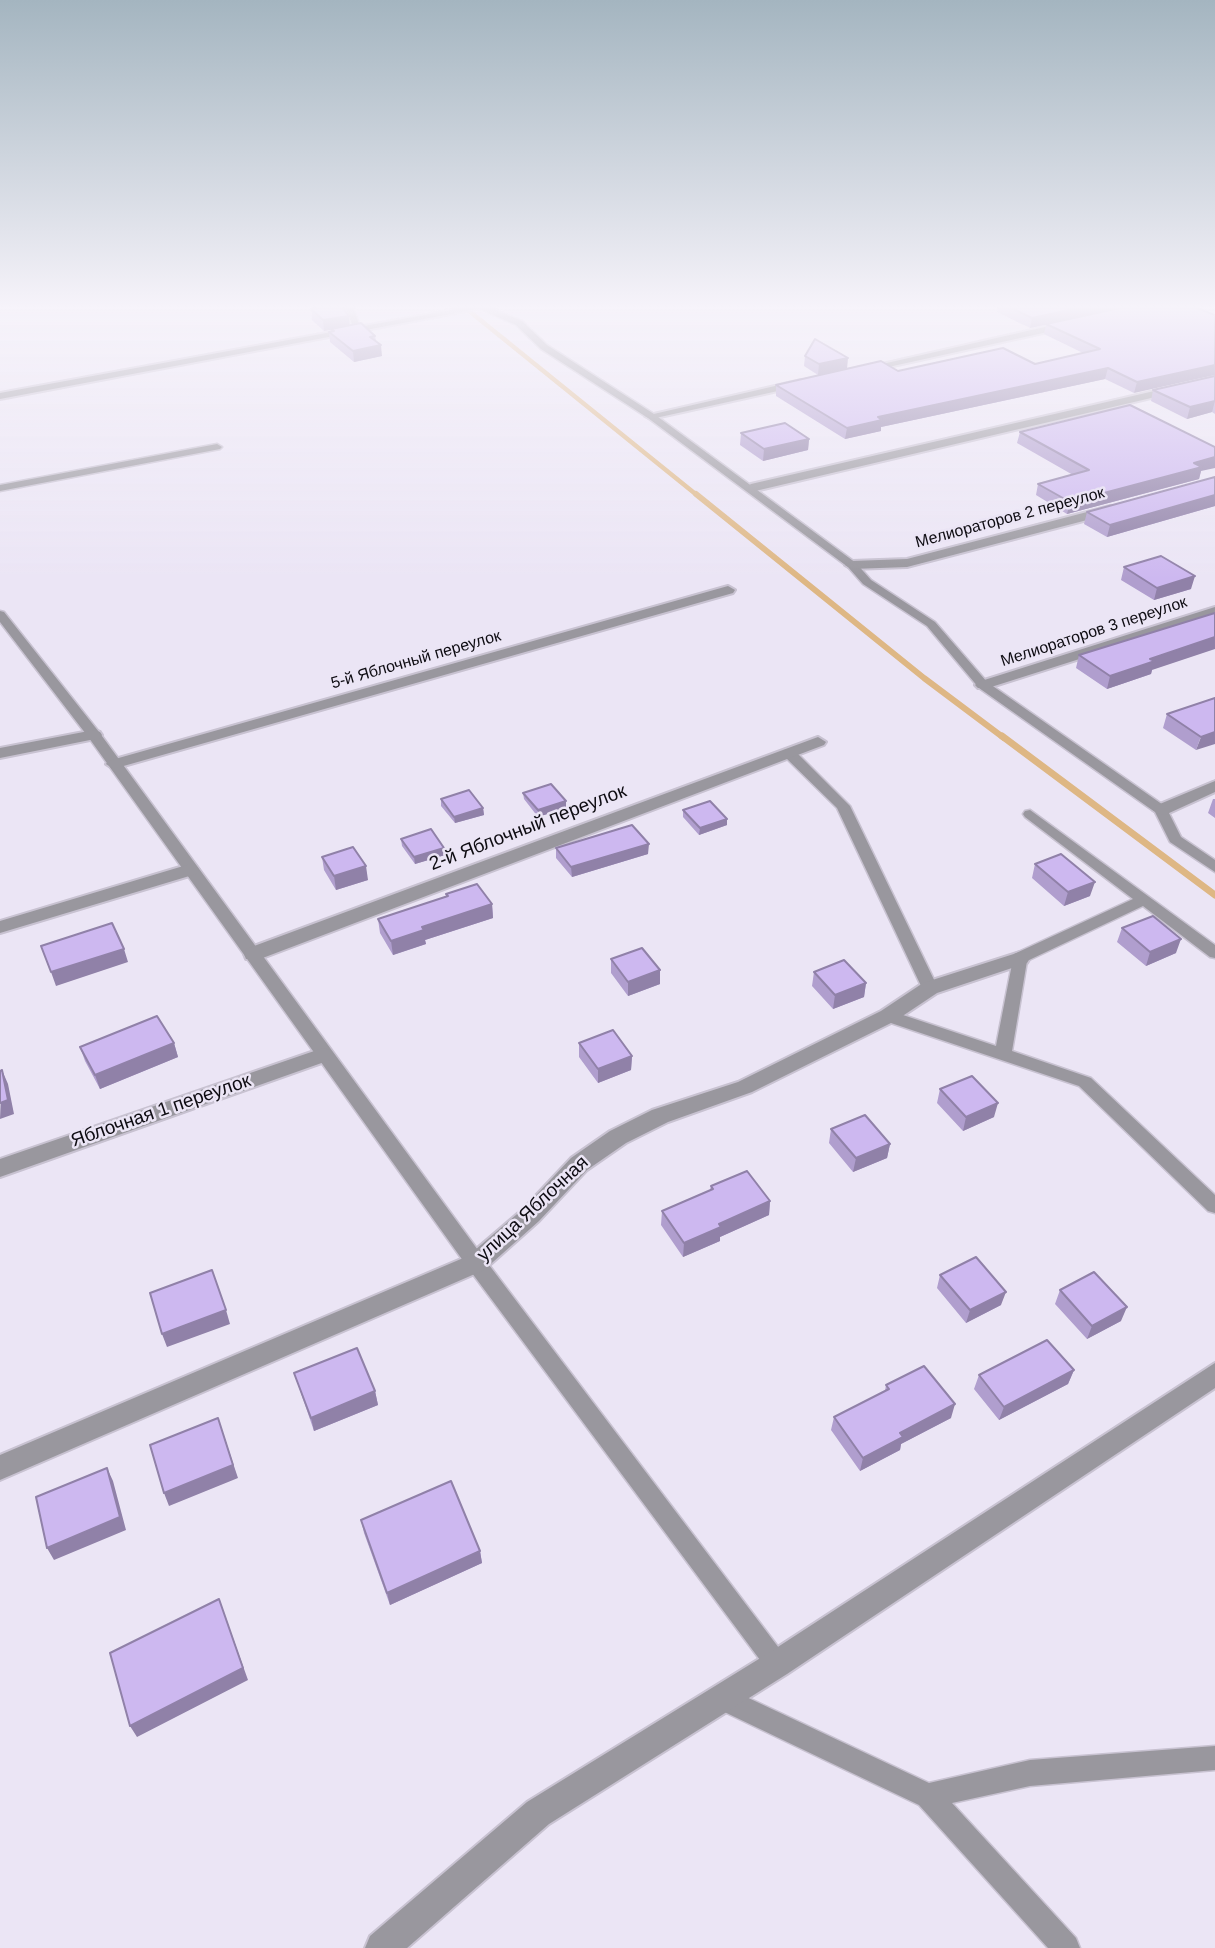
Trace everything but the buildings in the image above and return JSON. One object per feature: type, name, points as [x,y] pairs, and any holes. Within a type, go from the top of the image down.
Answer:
[{"type":"street","points":[[651,415],[736,397]]},
{"type":"street","points":[[751,488],[1142,397]]},
{"type":"street","name":"Мелиораторов 2 переулок","points":[[852,565],[907,563],[1124,506]]},
{"type":"street","name":"5-й Яблочный переулок","points":[[114,764],[728,590]]},
{"type":"street","name":"Мелиораторов 3 переулок","points":[[983,685],[1215,611]]},
{"type":"street","points":[[0,753],[94,735]]},
{"type":"street","name":"2-й Яблочный переулок","points":[[253,954],[818,742]]},
{"type":"street","points":[[1161,810],[1215,786]]},
{"type":"street","points":[[0,927],[190,870]]},
{"type":"street","name":"улица Яблочная","points":[[0,1468],[476,1263],[531,1215],[579,1164],[618,1137],[660,1116],[745,1087],[888,1016],[930,988],[1020,958]]},
{"type":"street","name":"Яблочная 1 переулок","points":[[0,1168],[323,1055]]},
{"type":"street","points":[[382,1948],[538,1813],[776,1664],[1215,1374]]},
{"type":"lane","points":[[623,397],[751,488],[852,565],[867,582],[931,624],[983,685],[1161,810],[1175,839],[1215,867]]},
{"type":"lane","points":[[0,488],[217,447]]},
{"type":"lane","points":[[0,614],[94,735],[323,1055],[776,1664]]},
{"type":"lane","points":[[789,753],[843,806],[930,988]]},
{"type":"lane","points":[[1030,814],[1215,953]]},
{"type":"lane","points":[[1003,1054],[1020,958],[1144,900]]},
{"type":"lane","points":[[888,1016],[1085,1082],[1215,1206]]},
{"type":"lane","points":[[723,1698],[928,1796],[1066,1948]]},
{"type":"lane","points":[[928,1796],[1030,1773],[1215,1758]]},
{"type":"waterway","points":[[575,397],[698,496]]},
{"type":"waterway","points":[[696,494],[924,678],[1004,738]]},
{"type":"waterway","points":[[1002,736],[1215,895]]}]
